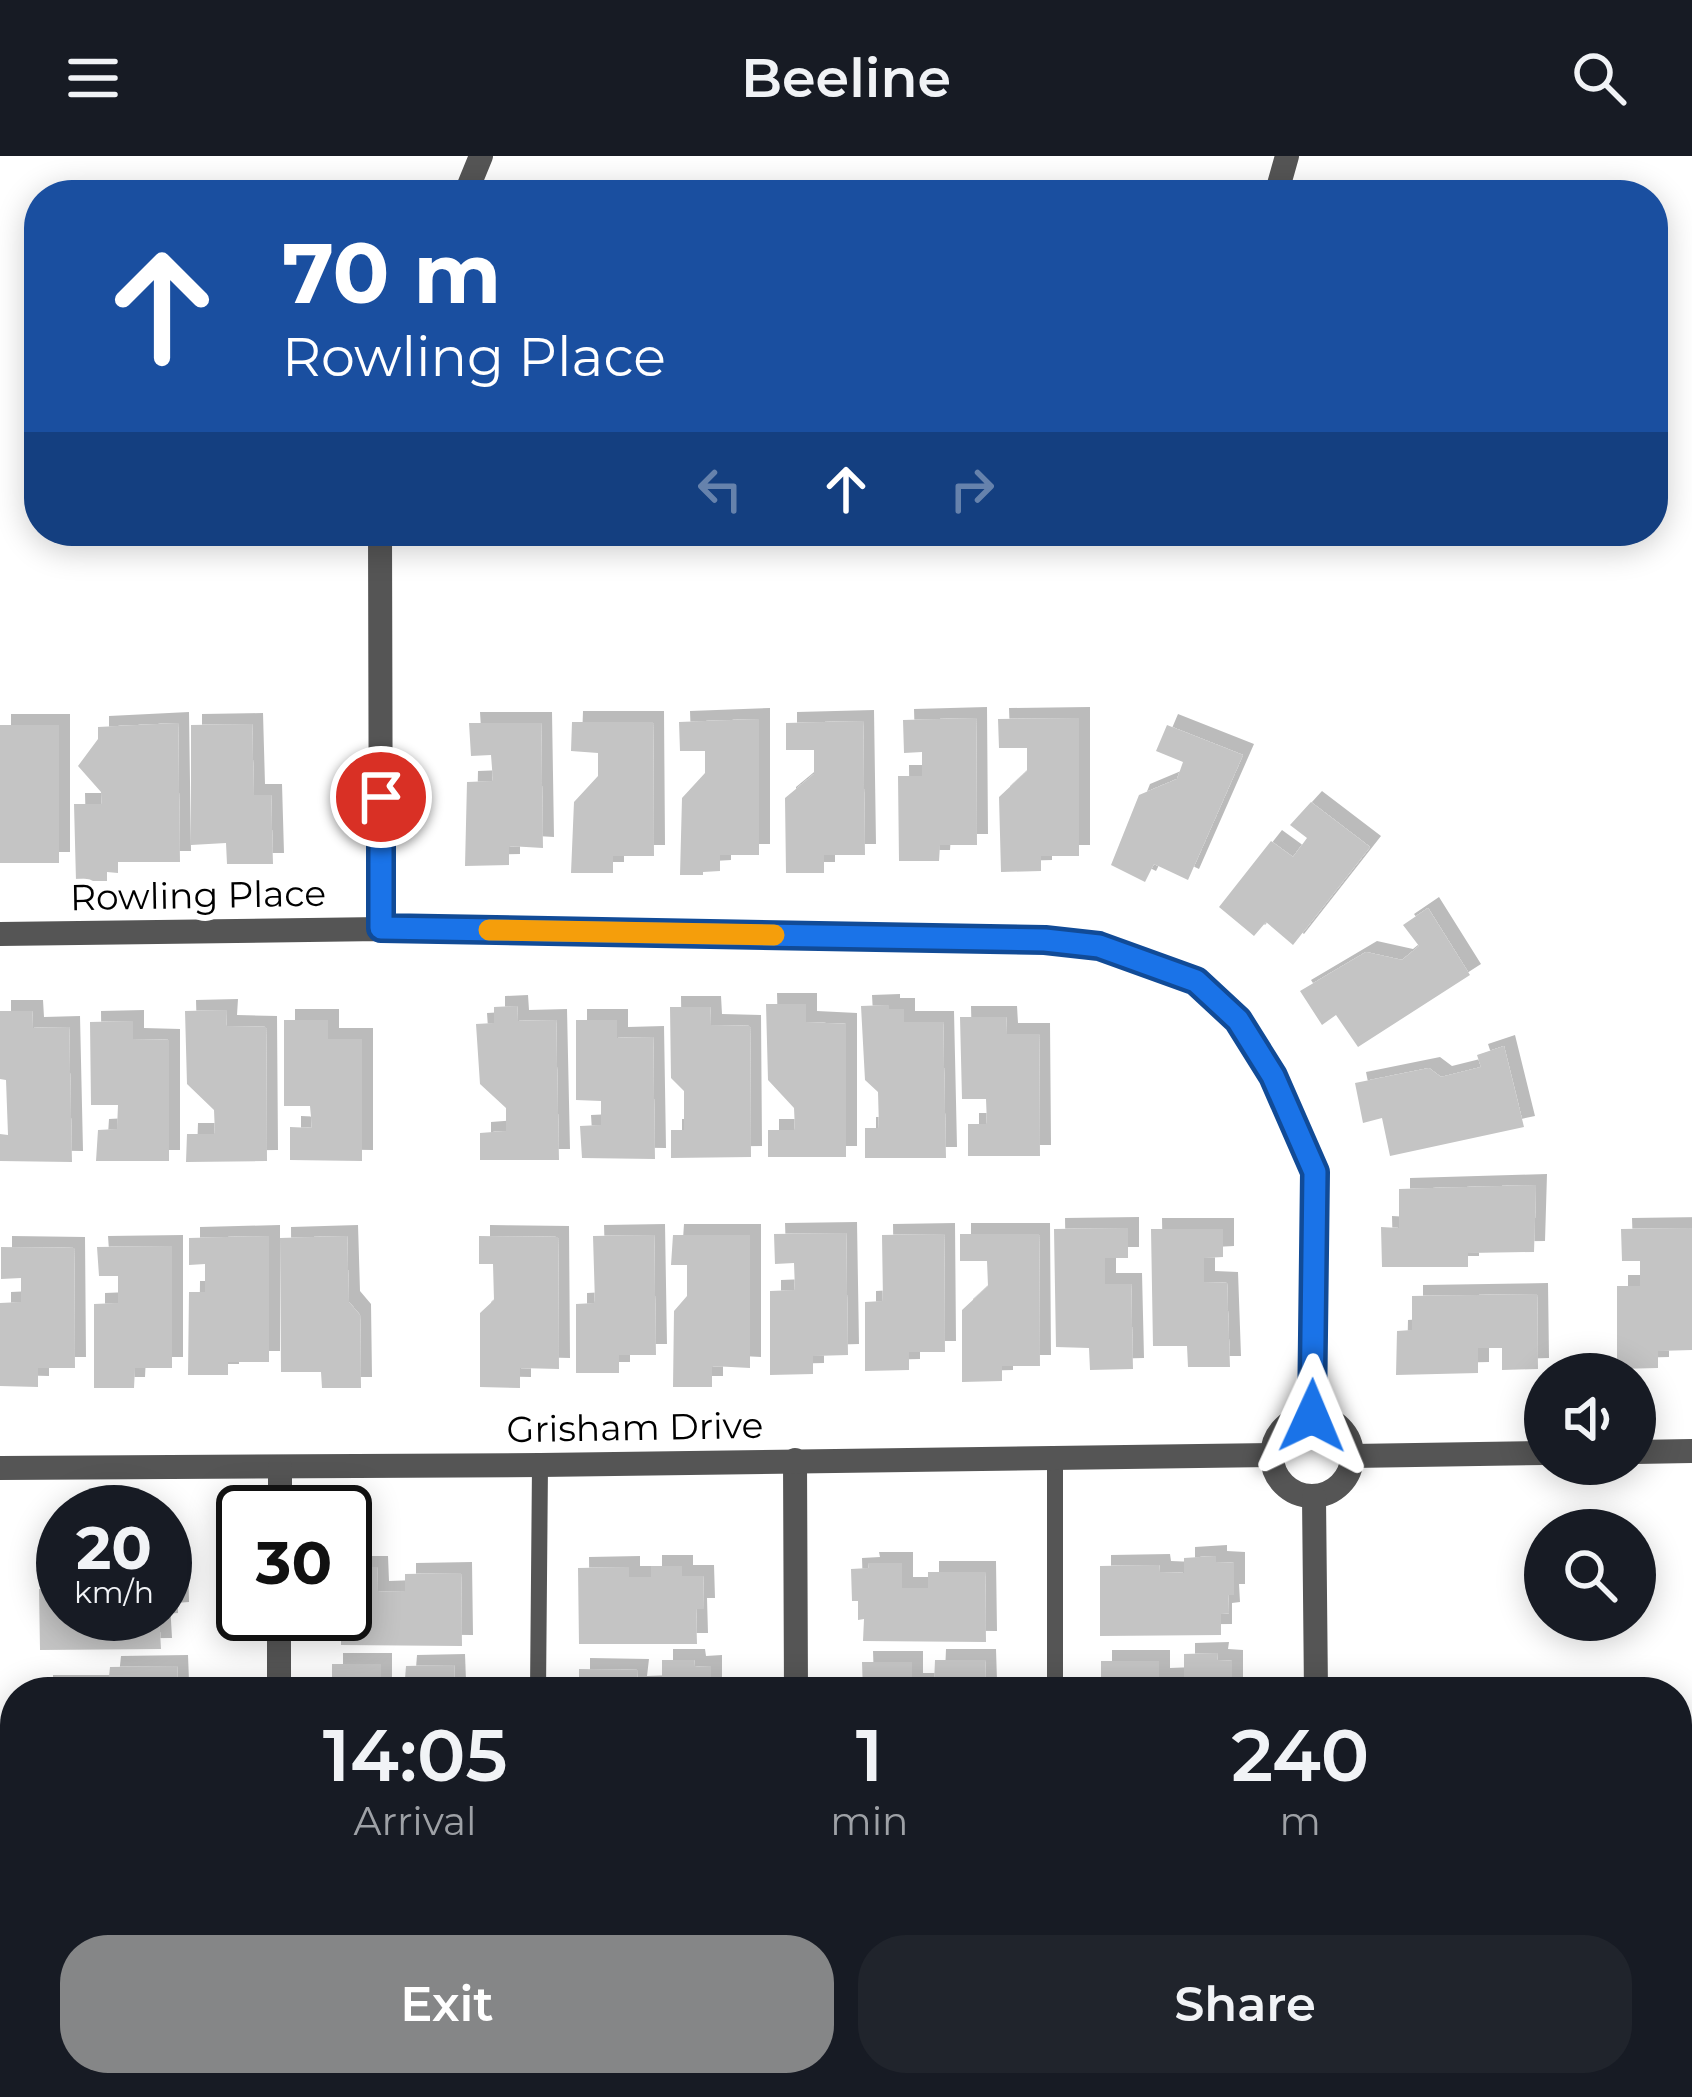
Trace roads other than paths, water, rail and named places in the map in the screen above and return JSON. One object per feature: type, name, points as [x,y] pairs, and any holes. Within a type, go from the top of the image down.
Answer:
[{"type":"street","points":[[380,546],[381,928]]},
{"type":"street","name":"Rowling Place","points":[[0,934],[381,928],[1045,940],[1099,946],[1196,981],[1238,1020],[1273,1076],[1315,1172],[1312,1416]]},
{"type":"street","points":[[1312,1416],[1340,1427],[1352,1456],[1339,1486],[1314,1497],[1290,1490],[1280,1480],[1272,1455],[1281,1430],[1291,1421],[1312,1416]]},
{"type":"street","points":[[1656,1452],[1692,1451]]},
{"type":"street","points":[[1352,1456],[1524,1453]]},
{"type":"street","name":"Grisham Drive","points":[[0,1468],[1272,1455]]},
{"type":"street","points":[[795,1460],[796,1677]]},
{"type":"street","points":[[280,1466],[280,1485]]},
{"type":"street","points":[[1314,1497],[1316,1677]]},
{"type":"street","points":[[279,1641],[279,1677]]},
{"type":"lane","points":[[1055,1459],[1055,1677]]},
{"type":"lane","points":[[538,1677],[540,1465]]}]
